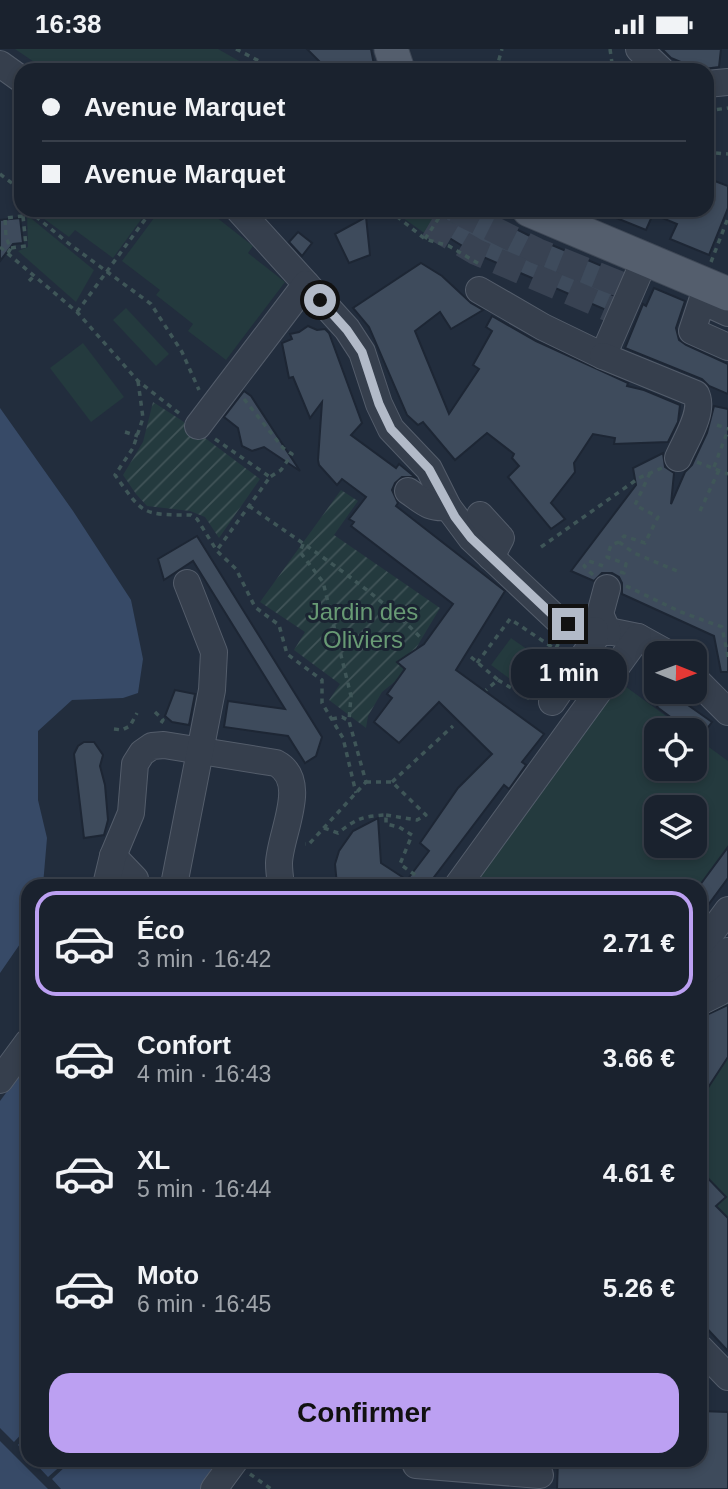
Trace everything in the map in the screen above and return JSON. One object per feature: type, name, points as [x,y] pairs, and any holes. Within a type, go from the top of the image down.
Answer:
[{"type":"main road","points":[[546,217],[728,294]]},
{"type":"street","points":[[639,49],[654,63]]},
{"type":"street","points":[[245,217],[347,330],[362,352],[379,404],[391,429],[429,469],[448,507],[471,538],[559,621],[638,637],[645,641]]},
{"type":"street","points":[[603,356],[645,259]]},
{"type":"street","points":[[480,277],[543,327],[603,356],[696,394],[699,400],[698,412],[678,458]]},
{"type":"street","points":[[198,426],[306,284]]},
{"type":"street","points":[[728,313],[702,301],[692,331],[728,348],[725,360],[728,362]]},
{"type":"street","points":[[408,491],[435,508],[448,507]]},
{"type":"street","points":[[480,515],[501,538],[491,557]]},
{"type":"street","points":[[552,702],[601,631],[600,614],[614,581]]},
{"type":"street","points":[[175,879],[212,690],[214,652],[187,583]]},
{"type":"street","points":[[462,879],[638,637]]},
{"type":"street","points":[[707,691],[728,712]]},
{"type":"street","points":[[107,879],[113,856],[131,813],[135,764],[142,753],[152,746],[164,745],[276,763],[288,773],[293,792],[279,862],[280,879]]},
{"type":"street","points":[[113,856],[135,879]]},
{"type":"street","points":[[707,938],[728,910]]},
{"type":"street","points":[[707,977],[728,951]]},
{"type":"street","points":[[707,998],[728,985]]},
{"type":"street","points":[[0,1080],[21,1052]]},
{"type":"street","points":[[707,1354],[728,1377]]},
{"type":"street","points":[[444,1467],[540,1474]]},
{"type":"street","points":[[214,1489],[241,1470]]},
{"type":"path","points":[[236,49],[263,63]]},
{"type":"path","points":[[0,174],[14,185]]},
{"type":"path","points":[[11,249],[6,237],[5,218],[14,217]]},
{"type":"path","points":[[8,254],[11,249],[26,246],[23,217]]},
{"type":"path","points":[[36,217],[151,303],[182,352],[197,383]]},
{"type":"path","points":[[77,312],[147,217]]},
{"type":"path","points":[[398,217],[425,239],[449,246],[480,277]]},
{"type":"path","points":[[425,239],[439,217]]},
{"type":"path","points":[[709,267],[728,218]]},
{"type":"path","points":[[0,247],[77,312],[151,393],[270,477]]},
{"type":"path","points":[[29,281],[35,275]]},
{"type":"path","points":[[138,381],[143,418],[138,436],[115,475],[138,507],[146,511],[191,515],[197,519],[217,551],[236,569],[255,607],[279,625],[287,654],[322,680],[322,703],[343,738],[356,793]]},
{"type":"path","points":[[217,551],[270,477],[281,470],[292,454],[283,448],[244,398]]},
{"type":"path","points":[[714,468],[728,430]]},
{"type":"path","points":[[125,432],[138,436]]},
{"type":"path","points":[[678,458],[728,474]]},
{"type":"path","points":[[699,511],[719,470]]},
{"type":"path","points":[[650,473],[635,505],[658,517],[645,543],[624,536],[611,545],[607,557],[626,564],[624,573],[614,581],[681,612],[722,627],[728,657]]},
{"type":"path","points":[[541,547],[639,478]]},
{"type":"path","points":[[249,506],[398,615],[420,637]]},
{"type":"path","points":[[619,542],[634,553],[677,571]]},
{"type":"path","points":[[303,544],[300,552],[303,558],[323,582],[351,696],[349,721],[366,782]]},
{"type":"path","points":[[477,663],[510,619],[555,649]]},
{"type":"path","points":[[471,657],[498,680],[528,698],[563,636]]},
{"type":"path","points":[[486,690],[498,680]]},
{"type":"path","points":[[155,712],[163,720]]},
{"type":"path","points":[[114,729],[122,730],[130,726],[137,713]]},
{"type":"path","points":[[332,719],[342,717],[349,721]]},
{"type":"path","points":[[304,844],[309,844],[366,782],[392,782],[453,726]]},
{"type":"path","points":[[324,828],[338,833],[351,822],[366,815],[417,820],[426,815],[392,782]]},
{"type":"path","points":[[386,815],[386,824],[412,835],[400,864],[421,879]]},
{"type":"path","points":[[241,1470],[271,1489]]},
{"type":"green space","points":[[15,49],[218,49],[243,63],[36,63]]},
{"type":"green space","points":[[27,217],[29,217],[94,270],[76,302],[18,251],[28,247]]},
{"type":"green space","points":[[42,217],[143,217],[113,258],[75,230],[69,237]]},
{"type":"green space","points":[[155,217],[216,217],[253,246],[248,253],[285,282],[226,360],[188,331],[193,324],[156,295],[160,290],[122,261]]},
{"type":"green space","points":[[402,217],[436,217],[427,235]]},
{"type":"green space","points":[[126,308],[169,354],[156,366],[113,320]]},
{"type":"green space","points":[[83,343],[124,397],[91,422],[50,368]]},
{"type":"green space","points":[[153,402],[260,479],[219,538],[205,517],[190,511],[147,506],[123,475],[143,442]]},
{"type":"green space","name":"Jardin des Oliviers","points":[[341,490],[358,501],[334,535],[440,608],[397,680],[382,692],[368,716],[366,728],[329,700],[340,684],[294,650],[305,632],[260,602]]},
{"type":"green space","points":[[511,638],[538,657],[518,685],[491,665]]},
{"type":"green space","points":[[614,678],[644,700],[644,704],[650,704],[669,718],[644,718],[644,781],[707,781],[707,746],[728,761],[728,847],[704,879],[467,879]]},
{"type":"green space","points":[[728,990],[728,1351],[707,1328],[707,1006]]},
{"type":"water","points":[[0,408],[73,511],[131,600],[143,659],[138,693],[123,698],[72,700],[38,731],[38,800],[47,838],[44,879],[21,879],[21,942],[0,973]]},
{"type":"water","points":[[21,1072],[21,1467],[226,1467],[209,1489],[0,1489],[0,1101]]},
{"type":"pier","points":[[0,1428],[14,1442],[21,1434],[18,1445],[21,1448],[21,1462],[0,1441]]},
{"type":"pier","points":[[26,1467],[39,1467],[48,1477],[59,1467],[65,1467],[52,1479],[61,1489],[48,1489]]},
{"type":"building","points":[[307,49],[371,49],[374,63],[321,63]]},
{"type":"building","points":[[662,49],[721,49],[719,67],[714,68],[714,63],[683,63],[671,58]]},
{"type":"building","points":[[714,181],[728,186],[728,208],[709,255],[670,239],[677,224],[660,217],[714,217]]},
{"type":"building","points":[[366,217],[370,255],[349,263],[335,234]]},
{"type":"building","points":[[447,217],[492,217],[621,274],[606,310],[474,253],[438,231]]},
{"type":"building","points":[[614,217],[652,217],[646,230]]},
{"type":"building","points":[[20,218],[23,243],[13,244],[0,261],[0,220]]},
{"type":"building","points":[[298,232],[312,243],[302,256],[289,242]]},
{"type":"building","points":[[421,263],[442,276],[471,303],[483,310],[451,329],[440,312],[415,331],[449,414],[479,369],[473,365],[492,331],[486,327],[492,316],[536,341],[628,383],[627,386],[680,405],[678,422],[668,442],[614,444],[615,438],[593,434],[574,463],[575,472],[551,503],[565,519],[551,529],[508,477],[519,466],[512,458],[514,454],[487,433],[455,460],[423,422],[418,425],[407,415],[369,327],[353,308]]},
{"type":"building","points":[[654,288],[685,301],[676,328],[679,340],[728,364],[728,394],[709,386],[702,379],[625,348],[643,304],[646,306]]},
{"type":"building","points":[[308,326],[317,330],[325,329],[329,333],[362,423],[351,435],[396,468],[399,464],[415,477],[402,477],[395,483],[392,490],[398,503],[396,506],[505,591],[456,670],[544,734],[522,762],[526,765],[509,789],[504,785],[433,879],[408,879],[429,851],[420,843],[458,788],[492,754],[439,702],[399,743],[374,722],[392,698],[387,694],[405,669],[397,662],[424,644],[453,604],[351,526],[354,522],[349,519],[366,497],[342,479],[337,485],[319,465],[322,402],[310,418],[293,377],[289,378],[282,343],[292,339],[290,334]]},
{"type":"building","points":[[244,391],[251,396],[300,471],[264,447],[252,451],[242,446],[238,428],[224,417]]},
{"type":"building","points":[[714,406],[728,409],[728,672],[721,672],[714,636],[622,594],[622,583],[619,577],[612,573],[602,573],[594,581],[571,571],[636,485],[633,468],[663,453],[665,467],[674,473],[671,504],[707,433]]},
{"type":"building","points":[[197,536],[322,737],[316,756],[305,763],[288,736],[224,727],[228,701],[285,709],[193,561],[164,580],[158,559]]},
{"type":"building","points":[[175,690],[195,694],[189,725],[172,722],[165,716]]},
{"type":"building","points":[[659,704],[686,704],[706,718],[672,718],[657,707]]},
{"type":"building","points":[[84,742],[94,742],[103,755],[100,766],[105,785],[108,820],[104,835],[84,838],[74,754]]},
{"type":"building","points":[[378,818],[381,863],[405,879],[336,879],[335,864],[339,851],[353,831]]},
{"type":"building","points":[[728,847],[728,878],[707,906],[707,879],[704,879]]},
{"type":"building","points":[[728,1005],[728,1057],[707,1089],[707,1015]]},
{"type":"building","points":[[707,1177],[726,1197],[716,1206],[728,1218],[728,1351],[707,1328]]},
{"type":"building","points":[[707,1411],[728,1412],[728,1489],[557,1489],[558,1467],[707,1467]]},
{"type":"tunnel","points":[[469,217],[537,251],[627,287]]},
{"type":"tunnel","points":[[429,224],[476,252],[617,312]]},
{"type":"route","points":[[320,300],[347,330],[362,352],[379,404],[391,429],[429,469],[448,507],[471,538],[559,621],[568,624]]}]
